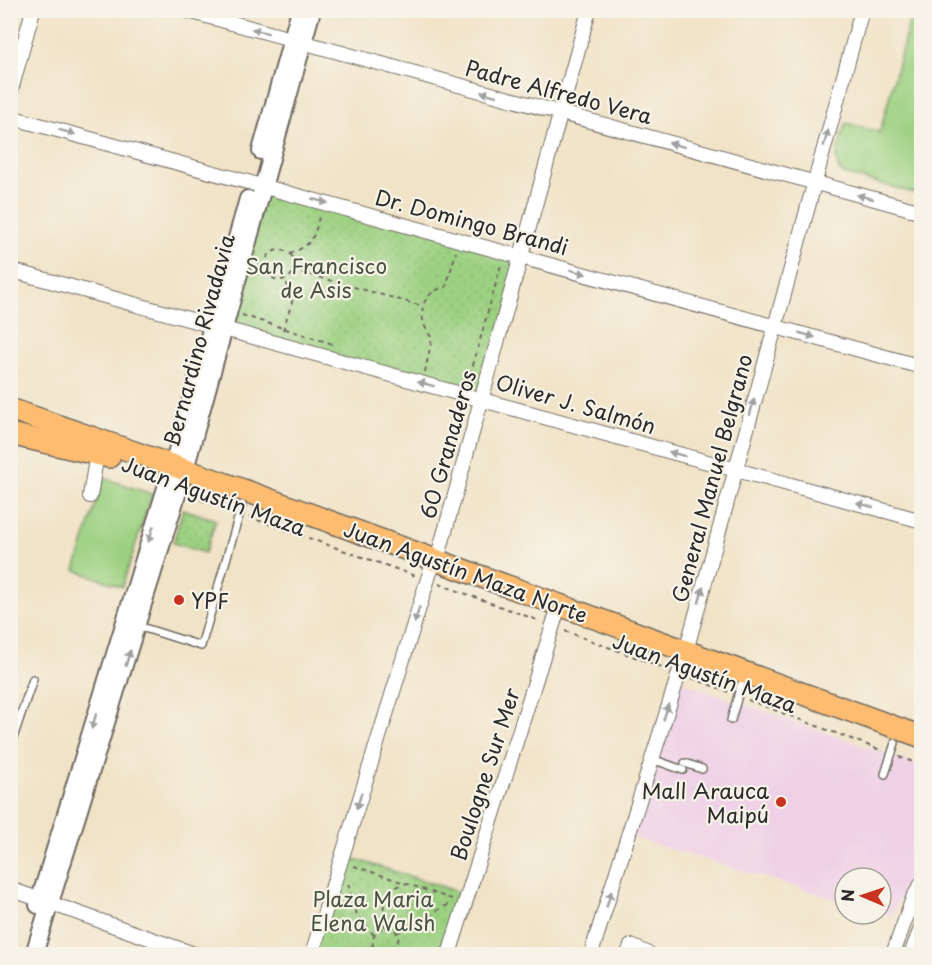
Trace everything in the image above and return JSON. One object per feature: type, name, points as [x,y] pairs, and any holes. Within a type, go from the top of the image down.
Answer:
[{"type":"main road","name":"Juan Agustín Maza Norte","points":[[10,409],[59,426],[177,474],[557,612],[921,737]]},
{"type":"main road","points":[[10,415],[59,426]]},
{"type":"main road","name":"Juan Agustín Maza","points":[[10,434],[177,474],[242,505],[433,566]]},
{"type":"main road","name":"Juan Agustín Maza","points":[[684,657],[741,685],[921,752]]},
{"type":"street","points":[[10,94],[33,10]]},
{"type":"street","name":"Padre Alfredo Vera","points":[[185,10],[921,212]]},
{"type":"street","name":"Bernardino Rivadavia","points":[[298,41],[300,10]]},
{"type":"street","name":"Bernardino Rivadavia","points":[[23,954],[45,900],[177,474],[298,41],[312,10]]},
{"type":"street","name":"60 Granaderos","points":[[312,954],[433,566],[482,399],[589,10]]},
{"type":"street","name":"General Manuel Belgrano","points":[[591,954],[684,657],[862,10]]},
{"type":"street","name":"Dr. Domingo Brandi","points":[[10,117],[921,367]]},
{"type":"street","name":"Oliver J. Salmón","points":[[10,270],[921,521]]},
{"type":"street","points":[[90,496],[97,453]]},
{"type":"street","name":"Boulogne Sur Mer","points":[[449,954],[557,612]]},
{"type":"street","points":[[893,954],[921,883]]},
{"type":"street","points":[[10,889],[194,954]]},
{"type":"street","name":"Bernardino Rivadavia","points":[[34,954],[45,900]]},
{"type":"street","points":[[911,954],[921,926]]},
{"type":"street","points":[[628,954],[631,946],[649,954]]},
{"type":"lane","points":[[131,624],[201,646],[242,505]]},
{"type":"lane","points":[[10,747],[33,680]]},
{"type":"lane","points":[[731,720],[741,685]]},
{"type":"lane","points":[[885,774],[895,743]]},
{"type":"lane","points":[[652,759],[702,769]]},
{"type":"path","points":[[289,254],[308,246],[313,238],[320,213],[312,212]]},
{"type":"path","points":[[281,249],[289,254],[294,262],[293,270],[285,279],[278,280],[266,272],[266,262],[274,250],[281,249]]},
{"type":"path","points":[[425,373],[432,338],[423,325],[422,306],[429,294],[446,287],[456,252]]},
{"type":"path","points":[[257,260],[266,262]]},
{"type":"path","points":[[468,386],[501,265]]},
{"type":"path","points":[[293,270],[422,306]]},
{"type":"path","points":[[283,329],[292,299],[285,279]]},
{"type":"path","points":[[245,304],[242,315],[338,346]]},
{"type":"path","points":[[352,872],[354,866],[453,898],[448,914]]},
{"type":"path","points":[[385,927],[385,896],[389,890],[406,883]]},
{"type":"path","points":[[348,884],[357,915],[374,935]]},
{"type":"path","points":[[397,933],[451,903]]},
{"type":"path","points":[[385,927],[397,933],[398,945],[391,954]]},
{"type":"path","points":[[361,954],[372,946],[374,935],[385,927]]},
{"type":"path","points":[[372,946],[379,954]]},
{"type":"shaded area","name":"Mall Arauca Maipú","points":[[679,681],[921,766],[921,851],[893,914],[893,866],[833,866],[833,898],[630,837]]},
{"type":"green space","points":[[912,11],[921,11],[921,195],[844,174],[837,165],[839,144],[846,123],[880,132]]},
{"type":"green space","name":"San Francisco de Asis","points":[[263,186],[522,256],[482,399],[224,330]]},
{"type":"green space","points":[[104,478],[152,494],[122,587],[75,570]]},
{"type":"green space","points":[[183,509],[216,520],[205,553],[173,543]]},
{"type":"green space","name":"Plaza Maria Elena Walsh","points":[[342,855],[459,892],[439,954],[312,954]]},
{"type":"place","name":"YPF","points":[[179,600]]},
{"type":"place","name":"Mall Arauca Maipú","points":[[781,802]]}]
